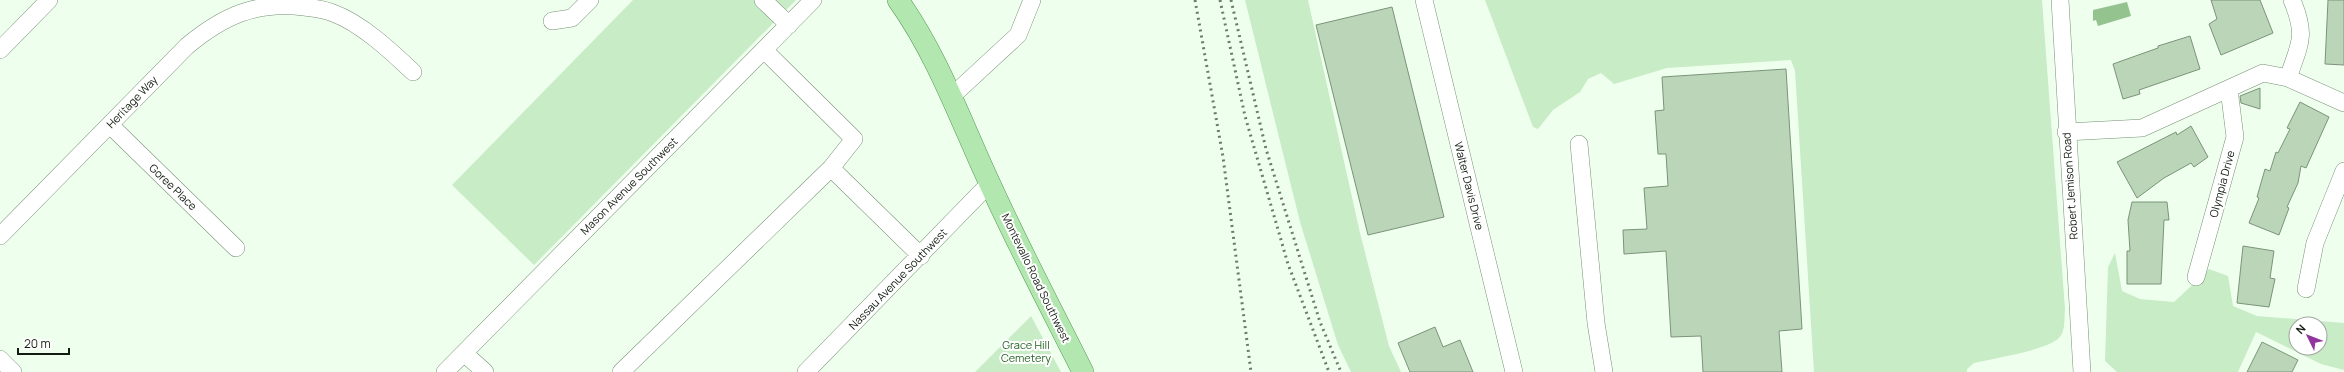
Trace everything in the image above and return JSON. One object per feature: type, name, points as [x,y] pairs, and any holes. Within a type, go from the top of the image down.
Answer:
[{"type":"main road","name":"Montevallo Road Southwest","points":[[898,0],[911,18],[952,96],[989,184],[1083,372]]},
{"type":"street","points":[[0,50],[49,0]]},
{"type":"street","points":[[552,21],[572,18],[590,0]]},
{"type":"street","points":[[763,0],[789,25]]},
{"type":"street","name":"Mason Avenue Southwest","points":[[445,372],[813,0]]},
{"type":"street","points":[[952,96],[1018,35],[1032,0]]},
{"type":"street","name":"Walter Davis Drive","points":[[1424,0],[1514,372]]},
{"type":"street","name":"Robert Jemison Road","points":[[2060,0],[2066,132],[2082,372]]},
{"type":"street","points":[[2288,78],[2302,38],[2299,17],[2292,0]]},
{"type":"street","name":"Heritage Way","points":[[0,236],[201,35],[235,14],[256,7],[286,2],[334,13],[374,37],[413,72]]},
{"type":"street","points":[[621,372],[830,168],[854,139],[764,50]]},
{"type":"street","points":[[2066,132],[2142,128],[2263,74],[2288,78],[2344,103]]},
{"type":"street","name":"Olympia Drive","points":[[2196,277],[2235,137],[2230,89]]},
{"type":"street","name":"Goree Place","points":[[110,126],[236,248]]},
{"type":"street","points":[[1579,144],[1596,323],[1604,372]]},
{"type":"street","points":[[830,168],[921,256]]},
{"type":"street","points":[[2306,289],[2314,243],[2344,170]]},
{"type":"street","name":"Nassau Avenue Southwest","points":[[806,372],[921,256],[989,184]]},
{"type":"street","points":[[464,353],[485,372]]},
{"type":"street","points":[[0,359],[13,372]]},
{"type":"green space","points":[[633,0],[796,0],[534,265],[452,185]]},
{"type":"green space","points":[[1245,0],[1308,0],[1360,233],[1389,346],[1401,372],[1351,372],[1338,345],[1300,222]]},
{"type":"green space","points":[[1485,0],[2042,0],[2065,309],[2064,325],[2061,336],[2051,343],[2030,351],[1974,363],[1967,369],[1967,372],[1814,372],[1795,71],[1791,60],[1667,68],[1614,84],[1601,73],[1588,79],[1580,92],[1553,110],[1538,129],[1533,127]]},
{"type":"green space","points":[[2115,253],[2122,291],[2140,299],[2174,302],[2209,269],[2228,276],[2233,306],[2257,316],[2288,318],[2288,348],[2256,332],[2238,372],[2117,372],[2105,361],[2108,267]]},
{"type":"green space","name":"Grace Hill Cemetery","points":[[1031,316],[1061,372],[975,372]]},
{"type":"green space","points":[[2328,322],[2344,323],[2344,370],[2321,364],[2305,356],[2328,356]]},
{"type":"shaded area","points":[[2127,2],[2131,16],[2098,26],[2096,20],[2093,21],[2093,10]]},
{"type":"building","points":[[2211,0],[2260,0],[2273,33],[2221,55],[2209,24],[2217,19]]},
{"type":"building","points":[[2328,0],[2344,0],[2344,65],[2325,64]]},
{"type":"building","points":[[1392,7],[1444,217],[1368,235],[1316,25]]},
{"type":"building","points":[[2190,36],[2200,69],[2139,90],[2140,94],[2123,99],[2113,64],[2158,48],[2158,46]]},
{"type":"building","points":[[1786,69],[1802,329],[1779,331],[1782,372],[1703,372],[1701,336],[1671,337],[1666,251],[1624,254],[1623,230],[1647,229],[1644,188],[1668,186],[1666,154],[1658,154],[1655,111],[1664,110],[1662,77]]},
{"type":"building","points":[[2260,88],[2260,109],[2241,103],[2240,96]]},
{"type":"building","points":[[2300,102],[2329,117],[2306,168],[2301,166],[2298,183],[2287,207],[2289,208],[2279,235],[2249,223],[2259,198],[2257,197],[2265,169],[2270,171],[2276,152],[2278,153],[2290,129],[2287,128]]},
{"type":"building","points":[[2191,126],[2208,157],[2194,167],[2191,163],[2164,178],[2137,198],[2117,162],[2176,132],[2177,135]]},
{"type":"building","points":[[2132,202],[2167,202],[2169,220],[2164,220],[2161,284],[2127,284],[2127,251],[2130,251],[2128,220]]},
{"type":"building","points":[[2243,246],[2274,251],[2270,278],[2275,279],[2269,307],[2237,303]]},
{"type":"building","points":[[1435,327],[1443,347],[1460,340],[1473,372],[1410,372],[1398,343]]},
{"type":"building","points":[[2262,342],[2298,360],[2292,372],[2247,372]]},
{"type":"railway","points":[[1195,0],[1223,157],[1251,372]]},
{"type":"railway","points":[[1220,0],[1245,116],[1288,264],[1329,372]]},
{"type":"railway","points":[[1231,0],[1266,149],[1320,322],[1341,372]]}]
